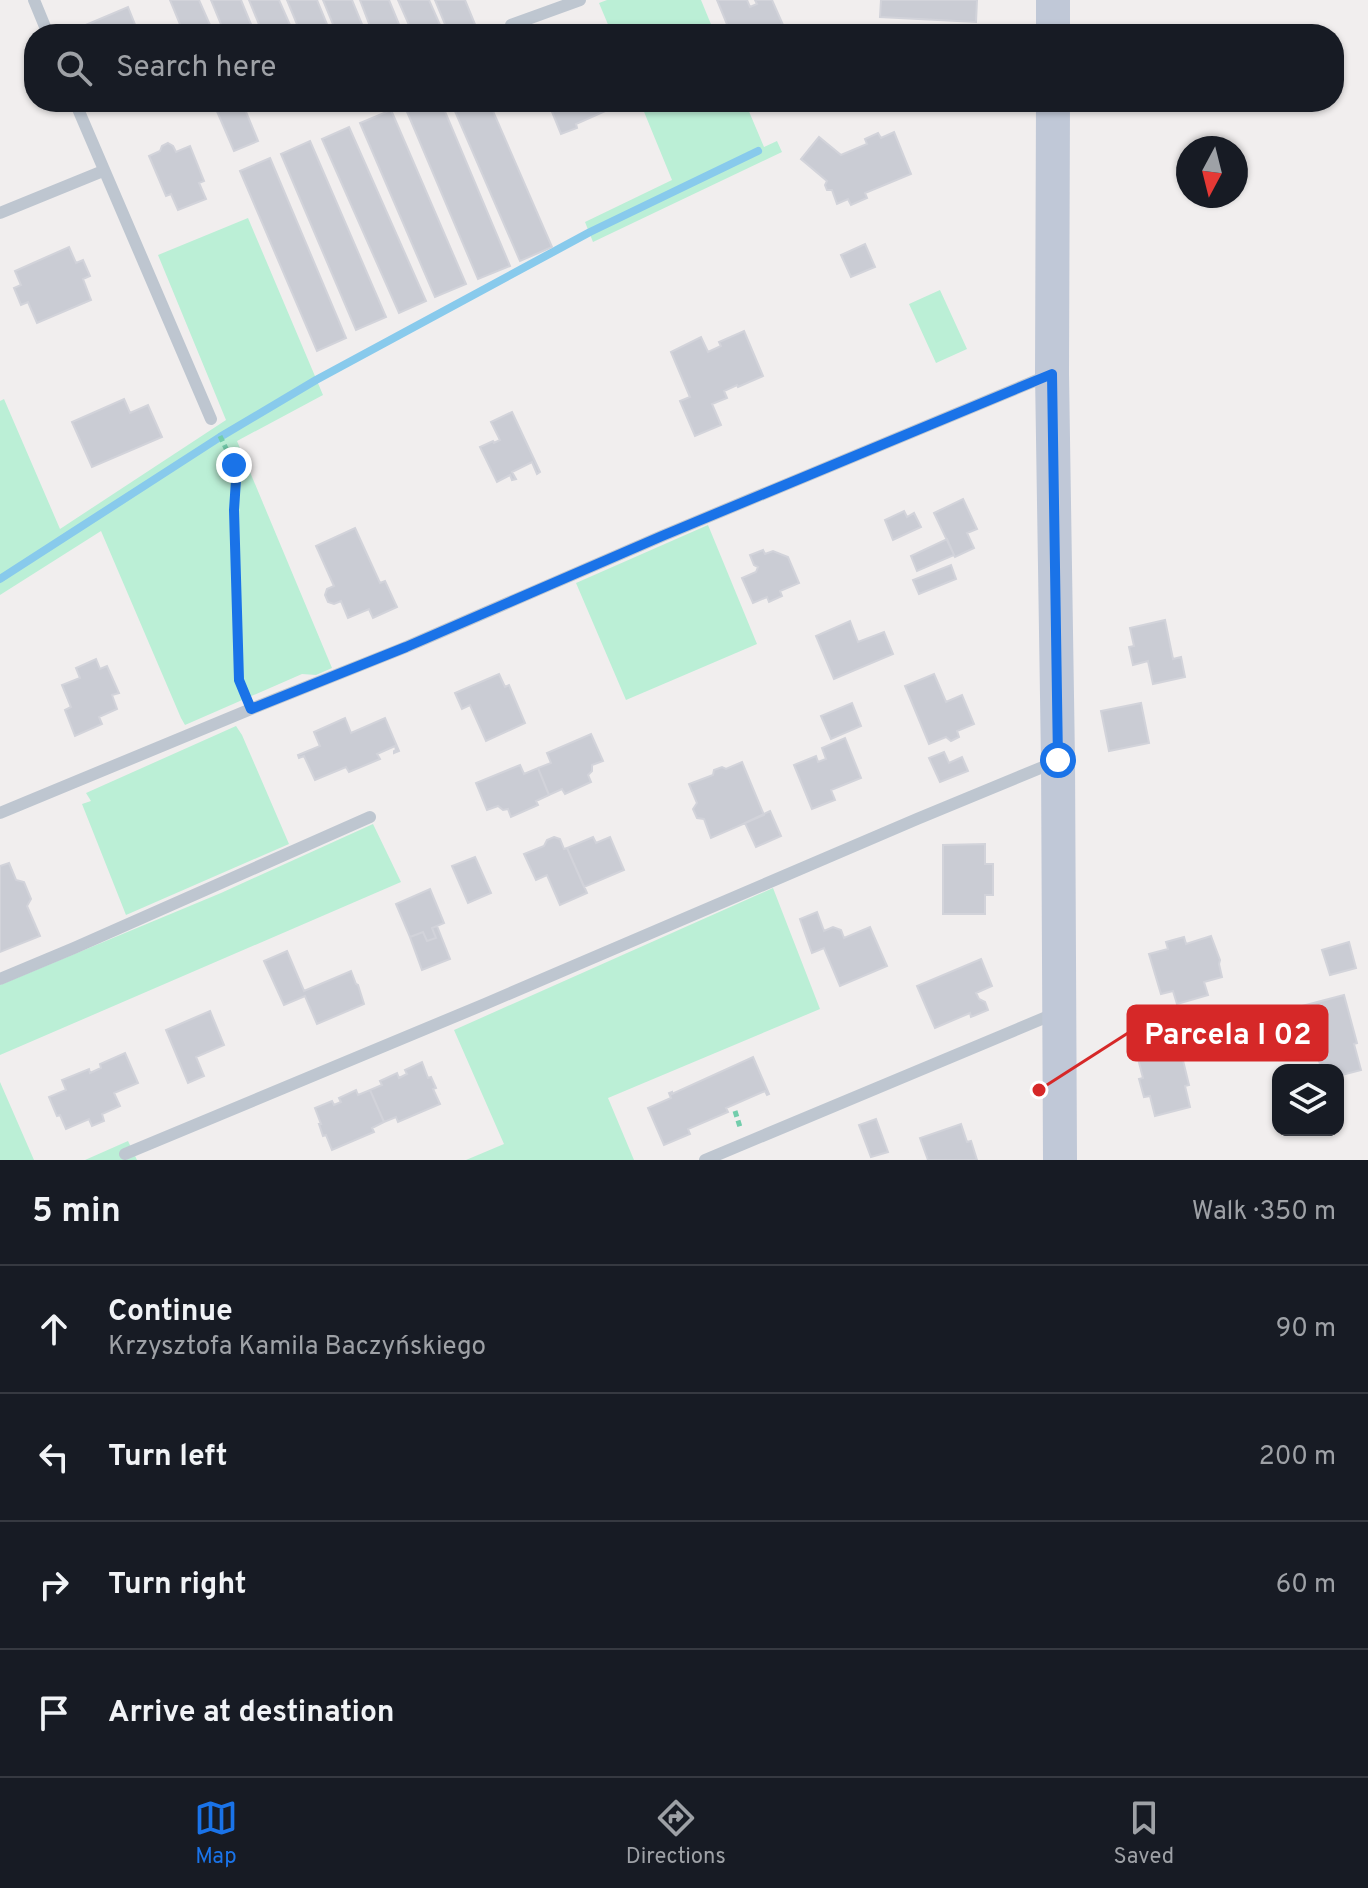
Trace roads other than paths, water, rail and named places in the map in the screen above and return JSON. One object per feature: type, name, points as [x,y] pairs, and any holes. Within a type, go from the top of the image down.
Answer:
[{"type":"street","points":[[1053,0],[1053,24]]},
{"type":"street","points":[[1053,112],[1052,374],[1060,1160]]},
{"type":"lane","points":[[34,0],[44,24]]},
{"type":"lane","points":[[514,24],[580,0]]},
{"type":"lane","points":[[79,112],[211,419]]},
{"type":"lane","points":[[0,213],[103,171]]},
{"type":"lane","points":[[0,813],[406,647],[1052,374]]},
{"type":"lane","points":[[125,1154],[1058,760]]},
{"type":"lane","points":[[0,979],[370,817]]},
{"type":"lane","points":[[705,1160],[1059,1012]]},
{"type":"waterway","points":[[0,579],[220,437],[316,380],[590,232],[758,151]]},
{"type":"place","name":"Parcela I 02","points":[[1039,1090]]}]
